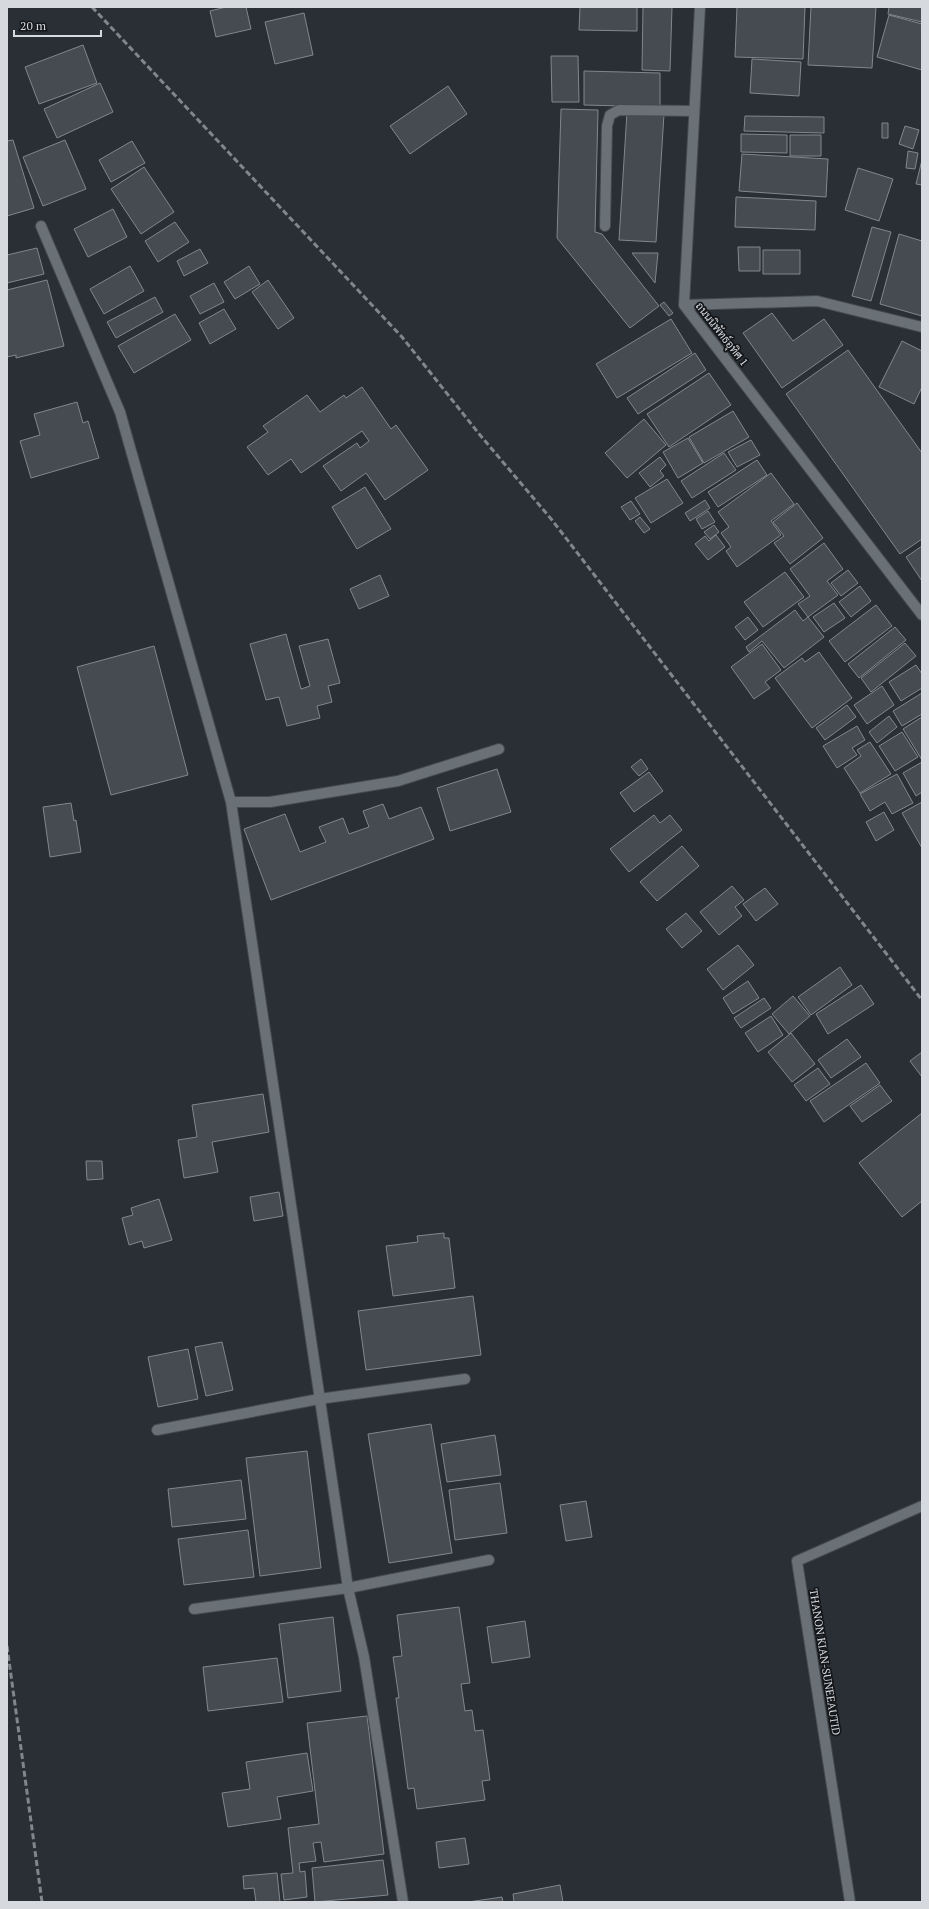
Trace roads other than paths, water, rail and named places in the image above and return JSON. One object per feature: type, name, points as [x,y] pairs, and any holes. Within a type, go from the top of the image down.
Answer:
[{"type":"street","name":"ถนนนิพัทธ์อุทิศ 1","points":[[700,7],[693,111],[684,305],[922,615]]},
{"type":"street","points":[[606,226],[607,126],[610,115],[619,110],[693,111]]},
{"type":"street","points":[[41,226],[120,412],[231,802],[348,1588],[364,1657],[403,1902]]},
{"type":"street","points":[[684,305],[817,302],[922,327]]},
{"type":"street","points":[[231,802],[270,802],[398,782],[499,749]]},
{"type":"street","points":[[157,1430],[319,1399],[465,1379]]},
{"type":"street","name":"THANON KIAN-SUNEEAUTID","points":[[850,1902],[797,1561],[922,1506]]},
{"type":"street","points":[[194,1609],[348,1588],[489,1560]]},
{"type":"railway","points":[[92,7],[402,337],[480,435],[552,520],[922,1000]]},
{"type":"railway","points":[[7,1646],[42,1902]]}]
